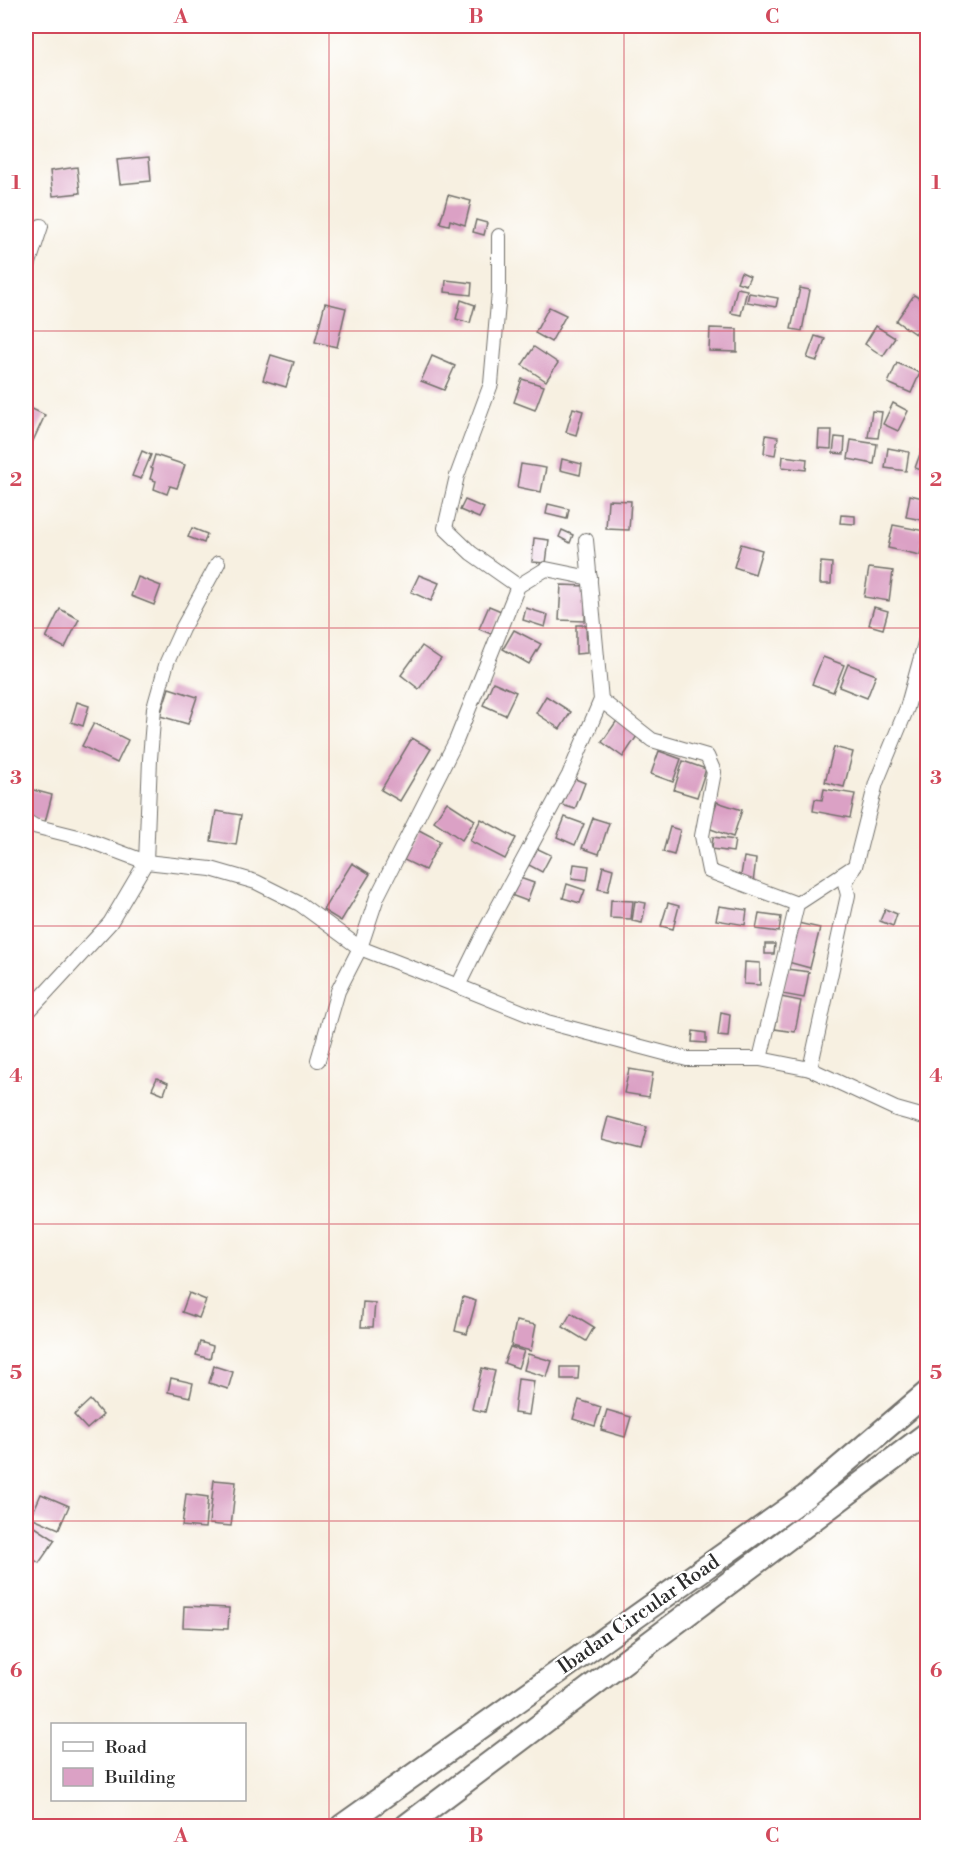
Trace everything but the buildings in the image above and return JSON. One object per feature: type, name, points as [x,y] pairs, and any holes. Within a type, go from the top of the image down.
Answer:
[{"type":"highway","name":"Ibadan Circular Road","points":[[342,1827],[806,1496],[927,1392]]},
{"type":"highway","name":"Ibadan Circular Road","points":[[406,1827],[927,1433]]},
{"type":"street","points":[[26,272],[41,226]]},
{"type":"street","points":[[499,236],[499,292],[491,384],[458,476],[445,528],[471,553],[518,586]]},
{"type":"street","points":[[458,986],[569,775],[600,700],[586,540]]},
{"type":"street","points":[[26,1014],[110,923],[146,862],[154,708],[167,662],[218,563]]},
{"type":"street","points":[[318,1059],[338,991],[360,948],[377,897],[456,741],[518,586],[546,569],[590,578]]},
{"type":"street","points":[[810,1069],[848,895],[845,883],[855,866],[876,783],[907,708],[927,632]]},
{"type":"street","points":[[600,700],[652,740],[707,756],[714,771],[702,836],[709,871],[797,904]]},
{"type":"street","points":[[26,821],[34,826],[82,838],[146,862],[212,870],[256,882],[300,904],[360,948],[547,1022],[687,1059],[760,1059],[810,1069],[896,1109],[927,1118]]},
{"type":"street","points":[[760,1059],[797,904],[855,866]]}]
